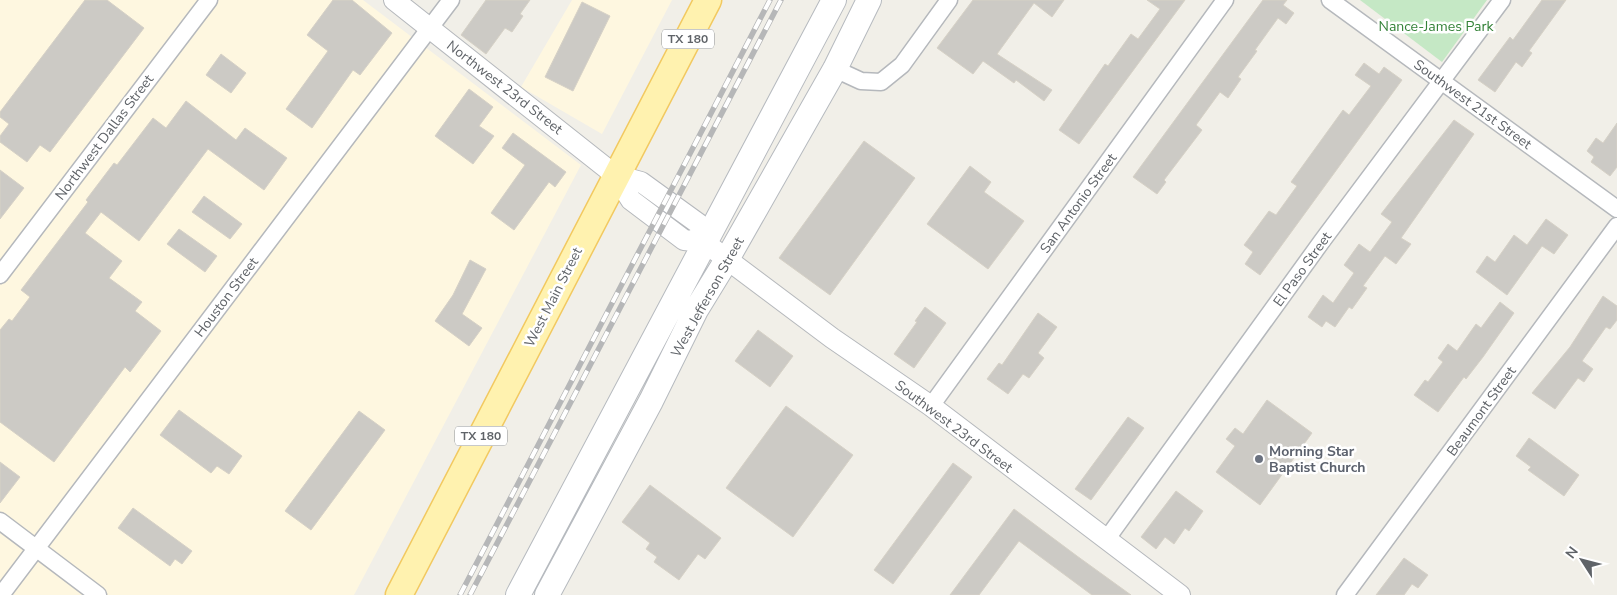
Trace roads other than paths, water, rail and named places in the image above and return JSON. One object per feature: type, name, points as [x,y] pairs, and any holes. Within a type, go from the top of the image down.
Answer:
[{"type":"main road","name":"West Main Street","points":[[399,595],[615,174],[708,0]]},
{"type":"main road","name":"West Jefferson Street","points":[[518,595],[834,0]]},
{"type":"main road","name":"West Jefferson Street","points":[[547,595],[629,442],[696,310],[726,261],[835,69],[869,0]]},
{"type":"main road","points":[[604,431],[629,442]]},
{"type":"street","name":"Northwest Dallas Street","points":[[0,274],[209,0]]},
{"type":"street","name":"Northwest 23rd Street","points":[[394,0],[615,174],[631,200],[684,240],[704,242],[726,261]]},
{"type":"street","name":"Houston Street","points":[[1,595],[451,0]]},
{"type":"street","points":[[835,69],[860,82],[882,82],[902,65],[949,0]]},
{"type":"street","name":"San Antonio Street","points":[[931,406],[1225,0]]},
{"type":"street","name":"Southwest 21st Street","points":[[1330,0],[1617,209]]},
{"type":"street","name":"El Paso Street","points":[[1106,540],[1322,241],[1443,82],[1502,0]]},
{"type":"street","name":"Beaumont Street","points":[[1345,595],[1617,226]]},
{"type":"street","name":"Southwest 23rd Street","points":[[726,261],[931,406],[1180,595]]},
{"type":"street","points":[[0,521],[98,595]]},
{"type":"railway","points":[[460,595],[770,0]]},
{"type":"railway","points":[[470,595],[781,0]]},
{"type":"place","name":"Morning Star Baptist Church","points":[[1259,459]]},
{"type":"park label","name":"Nance-James Park","points":[[1436,26]]}]
